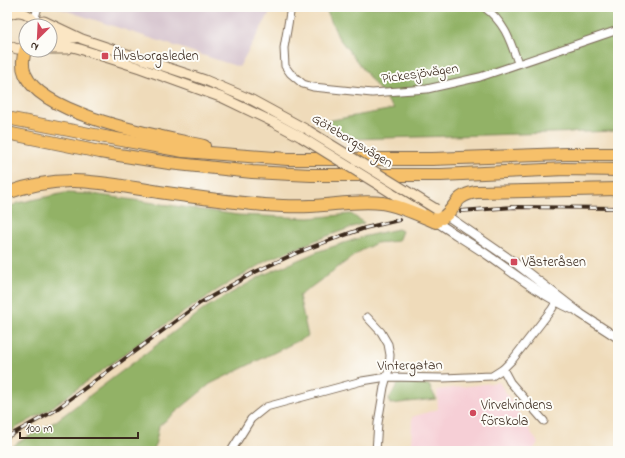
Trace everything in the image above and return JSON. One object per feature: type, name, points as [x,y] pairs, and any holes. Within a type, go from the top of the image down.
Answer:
[{"type":"highway","points":[[23,58],[25,74],[28,79],[40,92],[65,107],[118,127],[250,156]]},
{"type":"highway","points":[[7,118],[183,151],[288,159],[425,159],[566,154],[618,154]]},
{"type":"highway","points":[[7,133],[100,152],[169,163],[252,172],[311,175],[441,175],[566,169],[618,170]]},
{"type":"highway","points":[[7,193],[46,182],[70,180],[95,182],[220,201],[309,206],[350,203],[381,203],[439,215]]},
{"type":"highway","points":[[439,215],[461,196],[472,193],[618,189]]},
{"type":"highway","points":[[422,212],[442,218],[439,215]]},
{"type":"main road","name":"Göteborgsvägen","points":[[13,12],[26,14],[30,18]]},
{"type":"main road","name":"Göteborgsvägen","points":[[58,28],[82,39],[173,69],[224,88],[274,111],[439,215]]},
{"type":"main road","name":"Göteborgsvägen","points":[[58,35],[82,39]]},
{"type":"main road","name":"Göteborgsvägen","points":[[58,43],[162,75],[223,98],[301,137],[422,212]]},
{"type":"main road","points":[[7,45],[18,49]]},
{"type":"main road","name":"Göteborgsvägen","points":[[58,49],[80,49]]},
{"type":"street","points":[[37,18],[38,7]]},
{"type":"street","name":"Pickesjövägen","points":[[291,7],[284,48],[286,66],[290,73],[303,84],[313,87],[372,93],[426,89],[480,77],[618,30]]},
{"type":"street","points":[[484,7],[489,11],[507,34],[518,63]]},
{"type":"street","name":"Göteborgsvägen","points":[[439,215],[457,235],[524,282],[556,302],[581,314]]},
{"type":"street","name":"Göteborgsvägen","points":[[439,215],[541,282],[581,314],[618,338]]},
{"type":"street","name":"Vintergatan","points":[[231,451],[251,419],[266,407],[362,381],[387,377],[492,376],[503,369],[536,330],[556,302]]},
{"type":"street","points":[[367,317],[381,332],[388,344],[390,355],[389,369],[380,413],[376,451]]},
{"type":"street","points":[[503,369],[510,382],[544,421]]},
{"type":"shaded area","points":[[55,7],[273,7],[239,67]]},
{"type":"shaded area","name":"Virvelvindens förskola","points":[[499,382],[538,443],[532,451],[411,451],[412,417],[438,409],[437,390]]},
{"type":"green space","points":[[325,7],[618,7],[618,131],[351,139],[315,123],[394,109],[338,37]]},
{"type":"green space","points":[[65,193],[92,194],[238,215],[309,218],[351,214],[364,223],[319,239],[268,260],[219,289],[160,328],[48,410],[7,433],[7,208],[18,203]]},
{"type":"green space","points":[[398,229],[402,231],[398,241],[376,243],[359,252],[299,296],[308,336],[210,384],[159,426],[154,451],[8,451],[17,443],[56,421],[207,307],[263,275],[319,251],[366,236]]},
{"type":"green space","points":[[407,382],[429,385],[436,399],[390,404],[389,399],[398,384]]},
{"type":"railway","points":[[461,211],[514,207],[618,208]]},
{"type":"railway","points":[[7,437],[54,411],[200,303],[253,273],[294,254],[336,238],[365,228],[399,220]]},
{"type":"place","name":"Älvsborgsleden","points":[[105,56]]},
{"type":"place","name":"Västeråsen","points":[[514,262]]},
{"type":"place","name":"Virvelvindens förskola","points":[[473,413]]}]
